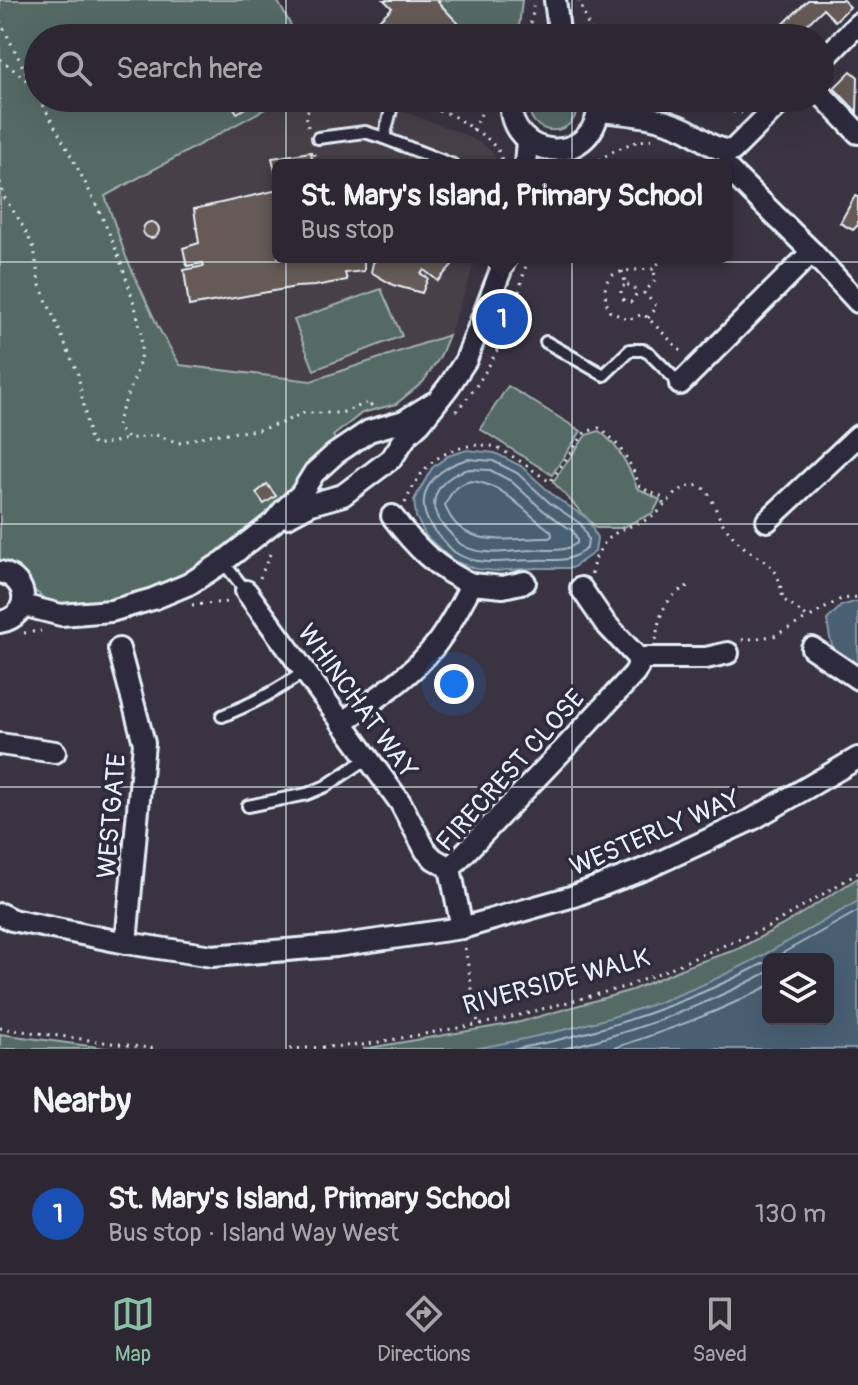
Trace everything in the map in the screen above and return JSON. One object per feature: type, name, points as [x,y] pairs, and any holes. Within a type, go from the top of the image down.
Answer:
[{"type":"street","points":[[555,0],[558,24]]},
{"type":"street","points":[[834,49],[858,24]]},
{"type":"street","points":[[834,108],[858,133]]},
{"type":"street","points":[[508,112],[527,140],[551,150],[559,157],[588,136],[596,124],[598,112]]},
{"type":"street","points":[[633,112],[687,131],[717,150],[725,159]]},
{"type":"street","points":[[729,159],[769,114]]},
{"type":"street","points":[[525,159],[527,140]]},
{"type":"street","points":[[732,166],[858,302]]},
{"type":"street","points":[[680,384],[818,259]]},
{"type":"street","points":[[274,522],[290,517],[311,504],[343,495],[394,456],[407,435],[455,378],[469,354],[504,263]]},
{"type":"street","points":[[22,605],[61,615],[111,611],[189,584],[274,522],[328,459],[365,433],[404,421],[433,403]]},
{"type":"street","points":[[767,521],[858,436]]},
{"type":"street","points":[[398,512],[414,544],[457,577],[472,584],[503,587],[525,582]]},
{"type":"street","points":[[0,572],[12,575],[22,589],[22,605],[12,618],[0,622]]},
{"type":"street","points":[[342,723],[425,657],[440,639],[472,584]]},
{"type":"street","points":[[587,584],[605,623],[638,658],[706,658],[724,654]]},
{"type":"street","name":"WHINCHAT WAY","points":[[246,591],[406,811],[426,851],[450,868]]},
{"type":"street","points":[[812,648],[858,679]]},
{"type":"street","name":"WESTGATE","points":[[119,649],[144,743],[126,943]]},
{"type":"street","name":"FIRECREST CLOSE","points":[[463,934],[450,868],[634,674],[638,658]]},
{"type":"street","points":[[0,744],[55,752]]},
{"type":"street","name":"WESTERLY WAY","points":[[0,914],[12,920],[126,943],[212,956],[463,934],[647,868],[753,819],[858,758]]},
{"type":"lane","points":[[384,138],[390,112]]},
{"type":"lane","points":[[318,138],[365,132],[438,159]]},
{"type":"lane","points":[[546,342],[604,375],[630,350],[643,350],[680,384]]},
{"type":"lane","name":"WHINCHAT WAY","points":[[223,562],[246,591]]},
{"type":"lane","points":[[222,716],[278,691],[305,671]]},
{"type":"lane","points":[[248,806],[307,794],[326,786],[368,758]]},
{"type":"path","points":[[530,24],[533,0]]},
{"type":"path","points":[[579,0],[588,24]]},
{"type":"path","points":[[0,21],[24,69]]},
{"type":"path","points":[[0,59],[24,79]]},
{"type":"path","points":[[46,112],[98,204],[128,275],[140,324],[141,356],[120,410],[117,427],[128,439]]},
{"type":"path","points":[[443,112],[489,140],[501,159]]},
{"type":"path","points":[[473,130],[490,112]]},
{"type":"path","points":[[732,112],[769,114]]},
{"type":"path","points":[[600,159],[631,143],[657,139]]},
{"type":"path","points":[[0,182],[4,197],[34,248],[39,283],[78,374],[90,441],[95,446],[156,435],[179,443],[209,435],[258,430],[304,413],[341,413],[370,402],[374,413],[368,414]]},
{"type":"path","points":[[658,263],[653,269],[618,271],[607,281],[604,295],[609,311],[628,320],[643,314],[697,367]]},
{"type":"path","points":[[648,318],[657,307],[644,293],[656,279],[653,269]]},
{"type":"path","points":[[622,271],[626,285]]},
{"type":"path","points":[[626,285],[632,285],[637,293],[631,302],[624,300],[621,294],[621,287],[626,285]]},
{"type":"path","points":[[398,512],[428,465],[446,452],[471,445],[493,447],[550,482],[585,432],[599,428],[610,435],[634,470],[640,487],[663,498],[663,506]]},
{"type":"path","points":[[587,584],[596,557],[608,538],[655,515],[671,497],[691,486],[700,486],[708,491],[716,514],[745,549],[772,566],[779,578],[783,599],[808,618]]},
{"type":"path","points":[[647,638],[656,640],[658,622],[669,600],[677,591],[690,585]]},
{"type":"path","points":[[724,654],[715,644],[774,636],[841,599],[858,597]]},
{"type":"path","name":"RIVERSIDE WALK","points":[[290,1049],[362,1045],[497,1021],[628,986],[768,927],[858,873]]},
{"type":"path","points":[[463,934],[478,1023]]},
{"type":"path","points":[[0,1028],[156,1049]]},
{"type":"shaded area","points":[[259,112],[405,112],[461,133],[484,145],[496,159],[272,159],[272,263],[475,263],[449,335],[311,381],[180,365],[159,329],[126,257],[105,196]]},
{"type":"green space","points":[[0,0],[277,0],[290,24],[24,24],[24,112],[259,112],[105,196],[126,257],[159,329],[180,365],[311,381],[449,335],[440,357],[423,382],[396,404],[362,413],[333,436],[339,444],[288,495],[187,578],[127,600],[78,605],[50,603],[0,563]]},
{"type":"green space","points":[[522,0],[519,24],[459,24],[438,2]]},
{"type":"green space","points":[[530,112],[576,112],[571,122],[563,128],[543,128],[535,122]]},
{"type":"green space","points":[[381,289],[402,336],[314,370],[294,320]]},
{"type":"green space","points":[[508,386],[581,431],[552,475],[480,429]]},
{"type":"green space","points":[[599,431],[622,456],[637,488],[660,500],[653,513],[621,528],[596,528],[553,482],[586,435]]},
{"type":"green space","points":[[858,878],[858,977],[834,963],[834,953],[762,953],[762,1023],[718,1049],[363,1049],[520,1022],[632,990],[738,949]]},
{"type":"green space","points":[[0,1034],[112,1049],[0,1049]]},
{"type":"water","points":[[467,450],[495,453],[521,466],[555,497],[588,519],[597,538],[595,552],[572,568],[496,571],[453,561],[426,536],[416,517],[414,500],[432,468],[448,456]]},
{"type":"water","points":[[858,601],[858,668],[834,649],[827,620],[841,606]]},
{"type":"water","points":[[858,901],[858,1049],[474,1049],[569,1029],[662,1001],[762,955],[762,1025],[834,1025],[834,953],[766,953]]},
{"type":"building","points":[[384,0],[439,0],[459,24],[374,24],[392,8]]},
{"type":"building","points":[[808,0],[843,0],[850,7],[835,21],[823,9],[807,24],[783,24]]},
{"type":"building","points":[[851,71],[858,77],[857,112],[834,88]]},
{"type":"building","points":[[311,152],[312,159],[272,159]]},
{"type":"building","points":[[272,191],[272,263],[364,263],[364,271],[345,273],[347,280],[189,306],[184,270],[204,266],[203,263],[187,266],[183,248],[199,243],[194,209]]},
{"type":"building","points":[[855,196],[858,197],[858,225],[853,230],[840,223]]},
{"type":"building","points":[[151,222],[159,230],[151,238],[143,230]]},
{"type":"building","points":[[373,263],[454,263],[438,281],[424,270],[421,274],[428,278],[422,293],[393,285],[371,272]]},
{"type":"building","points":[[267,484],[276,496],[264,504],[256,493]]},
{"type":"place","name":"St. Mary's Island, Primary School","points":[[502,319]]}]
